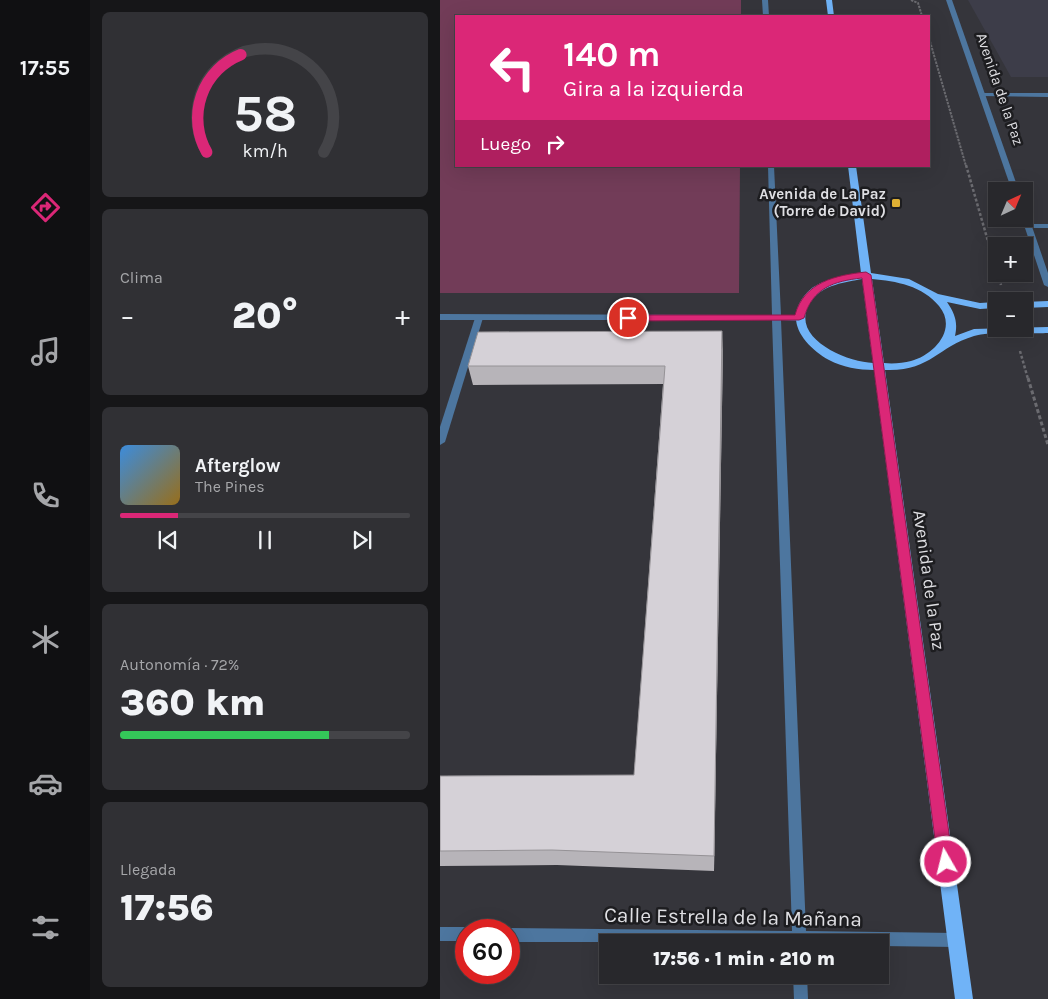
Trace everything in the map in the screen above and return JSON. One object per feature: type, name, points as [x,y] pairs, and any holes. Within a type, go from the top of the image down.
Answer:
[{"type":"main road","points":[[829,0],[832,15]]},
{"type":"main road","name":"Avenida de la Paz","points":[[852,167],[964,999]]},
{"type":"main road","points":[[947,343],[952,328],[949,312],[937,297],[918,285],[895,278],[866,275],[828,282],[812,292],[803,304],[799,318],[803,333],[815,347],[834,359],[858,366],[879,368],[910,365],[932,356],[947,343],[974,332],[988,331]]},
{"type":"main road","points":[[937,297],[988,306]]},
{"type":"main road","points":[[1033,305],[1048,304]]},
{"type":"main road","points":[[1033,330],[1048,330]]},
{"type":"street","points":[[765,0],[766,15]]},
{"type":"street","name":"Avenida de la Paz","points":[[949,0],[1013,182]]},
{"type":"street","points":[[982,95],[1048,95]]},
{"type":"street","points":[[771,167],[798,934]]},
{"type":"street","points":[[1033,226],[1048,226]]},
{"type":"street","points":[[1029,228],[1048,285]]},
{"type":"street","points":[[440,318],[799,318]]},
{"type":"street","points":[[440,442],[479,318]]},
{"type":"street","points":[[440,934],[455,934]]},
{"type":"street","name":"Calle Estrella de la Mañana","points":[[520,935],[599,937]]},
{"type":"street","name":"Calle Estrella de la Mañana","points":[[889,940],[956,940]]},
{"type":"street","points":[[800,984],[800,999]]},
{"type":"path","points":[[911,0],[918,3],[922,15]]},
{"type":"path","points":[[930,41],[988,241]]},
{"type":"path","points":[[1016,337],[1048,445]]},
{"type":"shaded area","points":[[440,0],[741,0],[741,15],[455,15],[455,167],[740,167],[739,293],[440,293]]},
{"type":"shaded area","points":[[968,0],[1048,0],[1048,77],[1011,77]]},
{"type":"building","points":[[722,331],[714,856],[552,850],[440,851],[440,776],[634,775],[665,366],[468,366],[478,332]]},
{"type":"place","name":"Avenida de La Paz (Torre de David)","points":[[896,203]]},
{"type":"route","points":[[628,318],[799,318],[803,304],[812,292],[828,282],[866,275],[946,862]]}]
